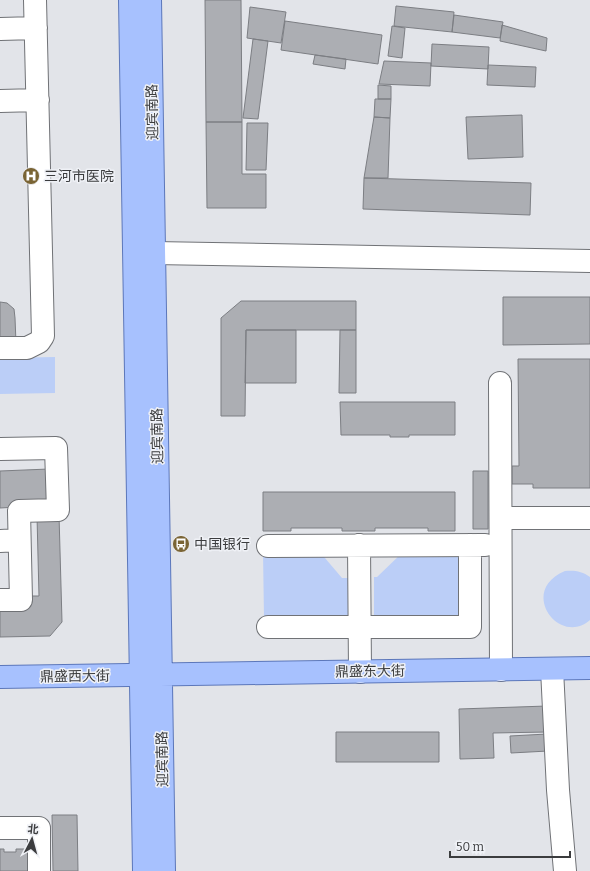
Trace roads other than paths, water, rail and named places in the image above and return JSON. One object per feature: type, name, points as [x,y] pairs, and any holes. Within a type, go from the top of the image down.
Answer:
[{"type":"main road","name":"迎宾南路","points":[[130,0],[150,675],[164,871]]},
{"type":"main road","name":"迎宾南路","points":[[144,871],[150,675],[154,253],[150,0]]},
{"type":"main road","name":"鼎盛东大街","points":[[150,675],[590,668]]},
{"type":"main road","name":"鼎盛西大街","points":[[0,677],[150,675]]},
{"type":"street","points":[[0,348],[27,348],[39,342],[43,336],[35,0]]},
{"type":"street","points":[[0,29],[36,28]]},
{"type":"street","points":[[0,101],[38,100]]},
{"type":"street","points":[[154,253],[590,261]]},
{"type":"street","points":[[500,383],[501,670]]},
{"type":"street","points":[[0,449],[56,448],[58,510],[19,511],[10,540],[21,600],[0,600]]},
{"type":"street","points":[[501,518],[590,518]]},
{"type":"street","points":[[359,545],[360,672]]},
{"type":"street","points":[[268,627],[470,627],[470,545]]},
{"type":"street","points":[[268,546],[501,545]]},
{"type":"street","points":[[552,669],[558,790],[565,871]]},
{"type":"street","points":[[0,828],[39,828],[39,871]]},
{"type":"place","name":"三河市医院","points":[[31,176]]},
{"type":"place","name":"中国银行","points":[[181,544]]}]
